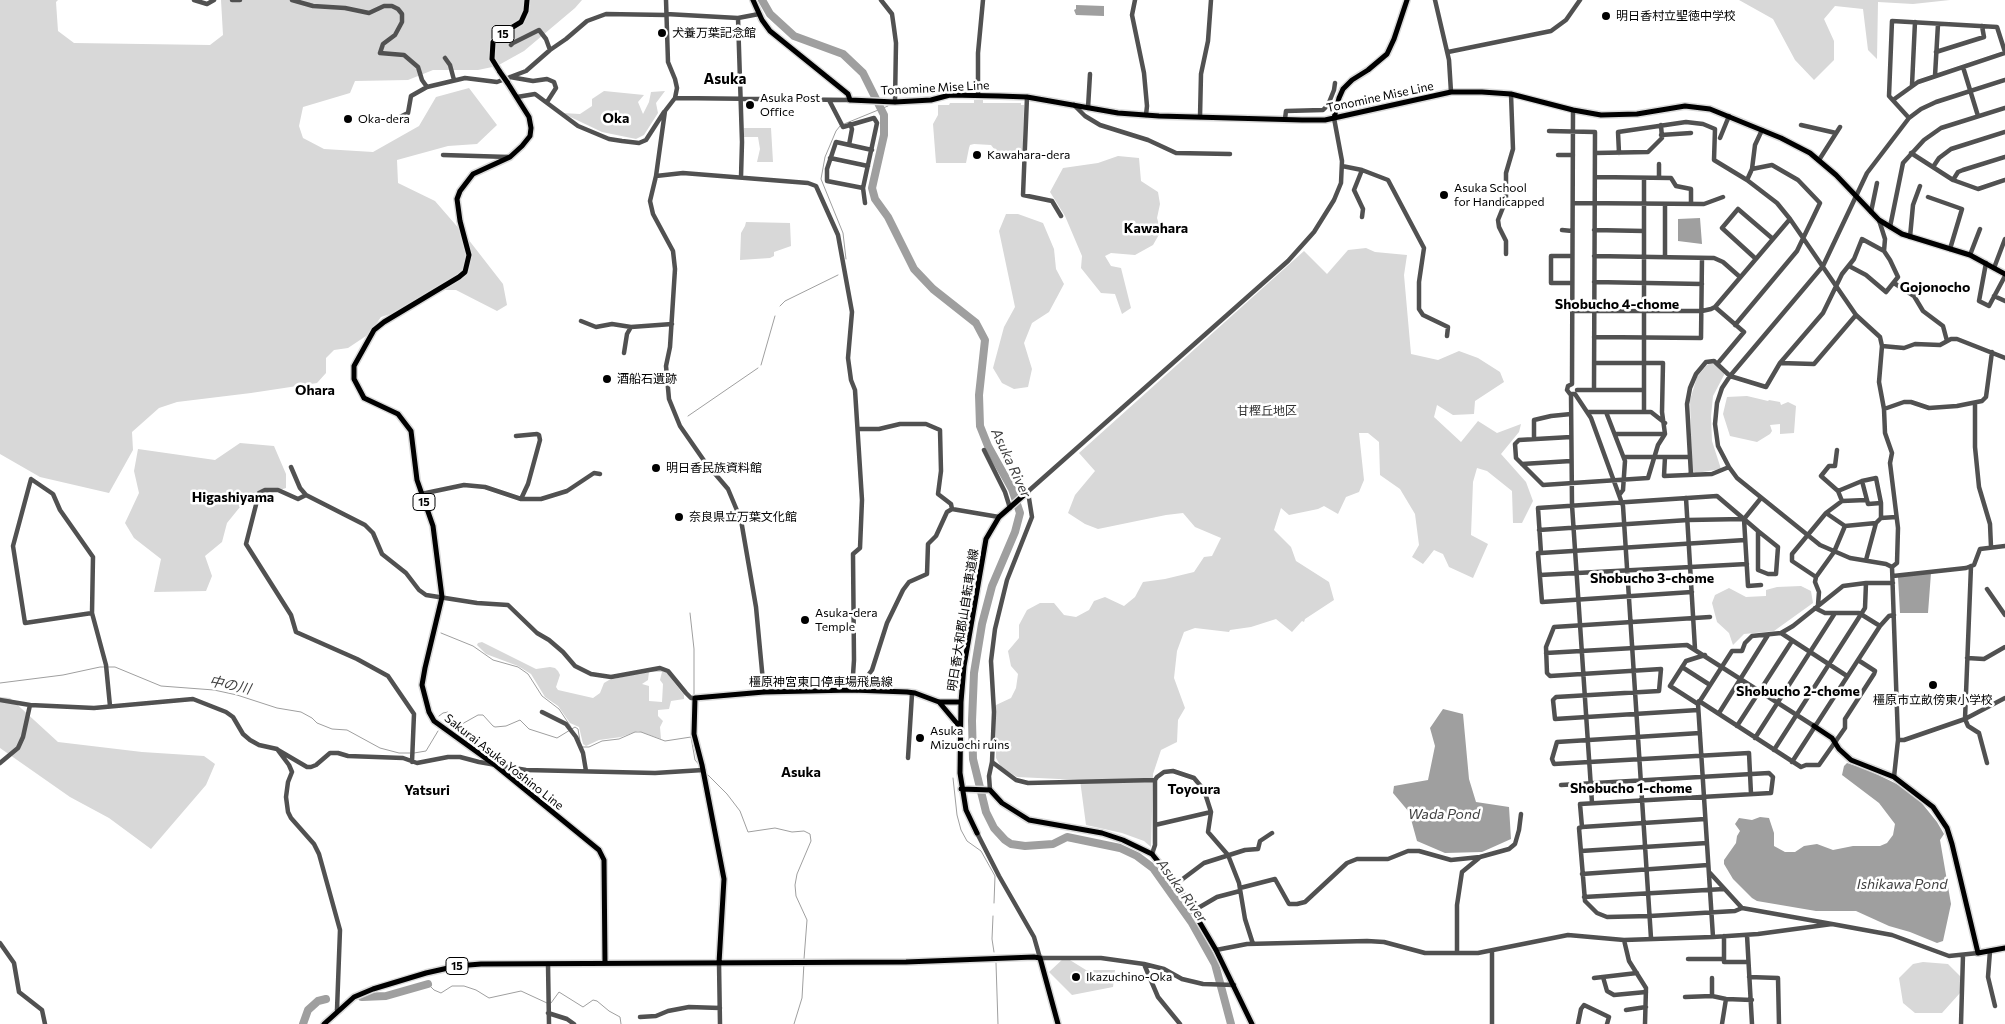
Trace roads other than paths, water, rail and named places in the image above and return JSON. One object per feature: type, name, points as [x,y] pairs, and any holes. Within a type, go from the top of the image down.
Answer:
[{"type":"main road","name":"Sakurai Asuka Yoshino Line","points":[[527,0],[526,11],[521,22],[498,36],[494,42],[492,59],[500,72],[509,80],[529,117],[530,136],[510,157],[474,174],[460,191],[457,199],[468,255],[465,272],[374,330],[354,366],[354,379],[364,398],[398,414],[411,431],[417,480],[433,526],[442,597],[422,685],[425,702],[434,721],[495,765],[599,850],[604,860],[605,963]]},
{"type":"main road","points":[[753,0],[770,31],[848,94],[850,100]]},
{"type":"main road","points":[[1334,118],[1343,89],[1387,54],[1407,0]]},
{"type":"main road","name":"Tonomine Mise Line","points":[[850,100],[895,102],[931,100],[950,95],[1027,97],[1088,108],[1146,115],[1285,120],[1334,118],[1451,92],[1511,94],[1601,115],[1624,115],[1694,106],[1710,109],[1729,116],[1795,144],[1819,160],[1879,220],[1890,227],[1910,237],[1970,255],[2005,275]]},
{"type":"main road","name":"明日香大和郡山自転車道線","points":[[961,702],[971,622],[986,539],[999,517],[1026,494]]},
{"type":"main road","name":"橿原神宮東口停車場飛鳥線","points":[[695,698],[764,692],[854,690],[912,694],[939,702],[961,702]]},
{"type":"main road","points":[[695,698],[694,734],[703,770],[724,879],[719,962]]},
{"type":"main road","points":[[939,702],[960,728]]},
{"type":"main road","points":[[961,702],[961,789],[970,821],[977,833]]},
{"type":"main road","points":[[1814,726],[1835,741],[1851,760],[1894,777],[1934,807],[1947,828],[1958,864],[1978,953],[2005,948]]},
{"type":"main road","points":[[961,789],[989,790],[1002,803],[1029,820],[1102,833],[1123,840],[1152,854],[1176,884],[1194,911],[1234,985],[1252,1024]]},
{"type":"main road","points":[[605,963],[913,962],[1040,958],[1058,1024]]},
{"type":"main road","name":"15","points":[[324,1024],[354,997],[373,989],[426,973],[457,966],[481,964],[605,963]]},
{"type":"street","points":[[194,0],[207,4],[214,0]]},
{"type":"street","points":[[232,0],[240,0]]},
{"type":"street","points":[[292,0],[313,6],[345,8],[369,13],[384,6],[392,6],[398,9],[402,14],[402,22],[395,35],[383,44],[380,53],[404,55],[418,67],[422,80],[427,87]]},
{"type":"street","points":[[517,97],[535,94],[578,126],[609,139],[630,142],[646,140],[676,98],[676,79],[668,62],[666,0]]},
{"type":"street","points":[[881,0],[892,14],[894,28],[896,43],[895,102]]},
{"type":"street","points":[[978,95],[978,53],[983,16],[983,0]]},
{"type":"street","points":[[1135,0],[1132,15],[1144,73],[1146,115]]},
{"type":"street","points":[[1200,117],[1201,74],[1208,41],[1211,0]]},
{"type":"street","points":[[1435,0],[1448,52],[1451,92]]},
{"type":"street","points":[[1448,52],[1551,31],[1566,20],[1580,0]]},
{"type":"street","points":[[509,80],[526,71],[587,21],[606,14],[666,14],[738,18],[759,14]]},
{"type":"street","points":[[738,18],[741,177]]},
{"type":"street","points":[[1893,100],[1912,85],[2005,52],[1997,27],[1892,21],[1889,96],[1910,118]]},
{"type":"street","points":[[1912,85],[1915,22]]},
{"type":"street","points":[[1935,76],[1938,24]]},
{"type":"street","points":[[1936,52],[1984,37],[1982,26]]},
{"type":"street","points":[[511,45],[513,42],[537,30],[546,39],[550,50]]},
{"type":"street","points":[[445,58],[450,65],[454,80]]},
{"type":"street","points":[[1963,67],[1978,116]]},
{"type":"street","points":[[1088,108],[1090,74]]},
{"type":"street","points":[[398,118],[408,113],[411,96],[427,87],[465,78],[497,82],[547,79],[554,82],[556,88],[547,102]]},
{"type":"street","points":[[1894,777],[1898,740],[1892,568],[1886,564],[1834,552],[1808,536],[1737,478],[1718,446],[1715,417],[1719,396],[1730,376],[1823,266],[1867,173],[1910,118],[1928,106],[2005,80]]},
{"type":"street","points":[[1285,120],[1286,111],[1323,110],[1328,105],[1334,90],[1334,83]]},
{"type":"street","points":[[1506,254],[1506,241],[1499,227],[1498,220],[1506,200],[1506,173],[1513,149],[1511,94]]},
{"type":"street","points":[[1027,97],[1022,195],[1052,201],[1061,216]]},
{"type":"street","points":[[676,98],[850,100]]},
{"type":"street","points":[[829,100],[842,125],[874,118],[877,123],[863,188],[865,203]]},
{"type":"street","points":[[1074,105],[1085,116],[1100,125],[1148,140],[1176,153],[1230,154]]},
{"type":"street","points":[[1890,227],[1901,167],[1904,160],[1934,131],[2005,108]]},
{"type":"street","points":[[1572,384],[1573,110]]},
{"type":"street","points":[[665,111],[656,176],[650,201],[653,214],[673,251],[675,269],[670,347],[666,366],[669,398],[680,426],[705,462],[728,489],[741,520],[756,606],[764,692]]},
{"type":"street","points":[[1720,138],[1729,116]]},
{"type":"street","points":[[989,790],[992,762],[994,691],[991,661],[995,629],[1007,580],[1032,517],[1026,494],[1294,254],[1317,228],[1334,200],[1341,183],[1342,166],[1334,118]]},
{"type":"street","points":[[1619,153],[1618,132],[1694,122],[1715,129],[1714,160],[1769,195],[1790,219],[1856,315],[1880,337],[1882,346],[1879,382],[1884,409],[1885,433],[1892,453],[1890,463],[1898,528],[1897,563],[1892,568]]},
{"type":"street","points":[[849,145],[852,129],[850,124]]},
{"type":"street","points":[[1595,153],[1648,152],[1662,138],[1661,125]]},
{"type":"street","points":[[1801,125],[1836,133]]},
{"type":"street","points":[[1819,160],[1840,127]]},
{"type":"street","points":[[1747,180],[1752,169],[1753,150],[1762,130]]},
{"type":"street","points":[[1550,131],[1595,132],[1594,390]]},
{"type":"street","points":[[1933,167],[1939,158],[1951,149],[2005,132]]},
{"type":"street","points":[[1661,135],[1691,133]]},
{"type":"street","points":[[863,188],[827,181],[826,169],[836,142],[872,150]]},
{"type":"street","points":[[1911,153],[1953,180],[1978,189],[2005,180]]},
{"type":"street","points":[[443,155],[510,157]]},
{"type":"street","points":[[1558,155],[1573,155]]},
{"type":"street","points":[[1953,180],[1958,172],[2005,157]]},
{"type":"street","points":[[830,158],[868,166]]},
{"type":"street","points":[[1659,164],[1659,178]]},
{"type":"street","points":[[1735,324],[1790,261],[1804,239],[1820,203],[1798,180],[1772,165],[1752,169]]},
{"type":"street","points":[[1342,166],[1362,170],[1388,180],[1424,248],[1419,282],[1419,309],[1423,315],[1448,327],[1448,336]]},
{"type":"street","points":[[1362,170],[1354,190],[1363,209],[1362,217]]},
{"type":"street","points":[[656,176],[683,173],[808,183],[816,186],[838,235],[852,312],[848,358],[851,380],[855,390],[862,500],[860,548],[853,554],[854,690]]},
{"type":"street","points":[[1595,177],[1671,178],[1676,186],[1691,189],[1691,204]]},
{"type":"street","points":[[1644,178],[1644,412]]},
{"type":"street","points":[[1872,212],[1877,183]]},
{"type":"street","points":[[1910,237],[1912,210],[1920,186]]},
{"type":"street","points":[[1573,203],[1704,204],[1723,197]]},
{"type":"street","points":[[1928,197],[1962,209],[1950,249]]},
{"type":"street","points":[[1665,204],[1665,257]]},
{"type":"street","points":[[1756,258],[1722,228],[1738,209],[1773,239]]},
{"type":"street","points":[[1572,311],[1702,311],[1716,307],[1790,219]]},
{"type":"street","points":[[1879,220],[1885,239],[1884,252]]},
{"type":"street","points":[[1970,255],[1980,229]]},
{"type":"street","points":[[1562,230],[1572,231]]},
{"type":"street","points":[[1594,230],[1644,231]]},
{"type":"street","points":[[1691,475],[1688,404],[1690,388],[1703,364],[1710,361],[1718,363],[1730,376],[1766,387],[1780,363],[1823,313],[1862,239],[1884,252],[1898,277],[1886,292],[1866,275],[1848,266]]},
{"type":"street","points":[[1994,268],[2005,239]]},
{"type":"street","points":[[1572,256],[1551,256],[1551,283],[1572,283]]},
{"type":"street","points":[[1594,256],[1719,259],[1740,277]]},
{"type":"street","points":[[1594,337],[1702,338],[1702,258]]},
{"type":"street","points":[[1986,264],[1978,300],[1989,306],[2005,275]]},
{"type":"street","points":[[1594,282],[1702,284]]},
{"type":"street","points":[[1894,283],[1914,296],[1923,310],[1943,326],[1947,341]]},
{"type":"street","points":[[1994,296],[2005,301]]},
{"type":"street","points":[[1716,307],[1744,332],[1718,363]]},
{"type":"street","points":[[1780,363],[1814,364],[1856,315]]},
{"type":"street","points":[[582,321],[596,327],[615,324],[631,327],[672,324]]},
{"type":"street","points":[[624,353],[627,334],[631,327]]},
{"type":"street","points":[[1882,346],[1904,348],[1914,344],[1940,345],[1957,339],[2005,358]]},
{"type":"street","points":[[1884,409],[1904,402],[1911,402],[1929,408],[1957,406],[1975,403],[1984,399],[1986,397],[1992,352]]},
{"type":"street","points":[[1571,437],[1519,440],[1515,444],[1516,458],[1543,485],[1648,478],[1665,434],[1662,412],[1664,363],[1594,362]]},
{"type":"street","points":[[1572,384],[1567,388],[1568,391],[1644,390]]},
{"type":"street","points":[[1572,384],[1576,385],[1571,414],[1573,528],[1592,803]]},
{"type":"street","points":[[1574,392],[1588,412],[1623,502],[1651,938]]},
{"type":"street","points":[[1975,403],[1975,447],[1979,487],[1990,524],[1991,547]]},
{"type":"street","points":[[1588,412],[1651,412],[1665,423]]},
{"type":"street","points":[[1606,412],[1624,457],[1624,479],[1620,494]]},
{"type":"street","points":[[1534,439],[1534,420],[1571,414]]},
{"type":"street","points":[[858,429],[879,429],[900,424],[926,424],[940,430],[941,471],[938,494],[951,504],[952,509]]},
{"type":"street","points":[[516,436],[537,434],[540,440],[528,484],[521,499]]},
{"type":"street","points":[[1615,434],[1665,434]]},
{"type":"street","points":[[984,450],[1005,492],[1009,508]]},
{"type":"street","points":[[1837,450],[1835,466],[1829,466],[1821,476],[1838,491],[1842,501]]},
{"type":"street","points":[[1624,457],[1690,457]]},
{"type":"street","points":[[1665,457],[1664,476],[1716,474],[1729,467]]},
{"type":"street","points":[[1522,464],[1571,461]]},
{"type":"street","points":[[291,467],[300,488],[306,495],[365,525],[373,532],[382,554],[406,574],[419,590],[426,595],[477,603],[508,605],[537,633],[563,652],[575,666],[591,674],[612,677],[660,668],[668,671],[686,694],[691,698],[695,698]]},
{"type":"street","points":[[421,494],[464,484],[485,487],[521,499],[540,499],[557,495],[594,473],[600,474]]},
{"type":"street","points":[[1838,491],[1862,481],[1876,478],[1881,502],[1881,518]]},
{"type":"street","points":[[92,613],[24,623],[13,546],[31,479],[53,494],[60,510],[93,556],[92,613],[106,665],[110,706]]},
{"type":"street","points":[[1862,481],[1868,504],[1881,502]]},
{"type":"street","points":[[306,495],[298,499],[278,490],[265,490],[259,493],[246,544],[290,615],[296,632],[388,676],[414,714],[412,762]]},
{"type":"street","points":[[1692,592],[1542,602],[1538,553],[1541,552],[1538,508],[1717,496],[1778,548],[1776,574],[1768,574],[1758,570],[1758,531]]},
{"type":"street","points":[[1686,498],[1695,649]]},
{"type":"street","points":[[1761,498],[1744,519],[1748,586],[1761,585]]},
{"type":"street","points":[[1816,577],[1792,560],[1792,554],[1826,513],[1842,501],[1866,500]]},
{"type":"street","points":[[854,690],[872,670],[887,622],[903,590],[909,582],[927,574],[928,544],[936,536],[938,528],[947,512],[952,509],[999,517]]},
{"type":"street","points":[[1826,513],[1845,526],[1876,523]]},
{"type":"street","points":[[1866,560],[1876,523],[1881,518],[1896,517]]},
{"type":"street","points":[[1539,530],[1688,520],[1744,519]]},
{"type":"street","points":[[1817,607],[1819,592],[1815,582],[1816,577],[1834,552],[1845,526]]},
{"type":"street","points":[[1541,552],[1745,540]]},
{"type":"street","points":[[1893,576],[1974,566],[1980,549],[2005,546]]},
{"type":"street","points":[[1540,575],[1746,564]]},
{"type":"street","points":[[1971,566],[1965,719],[1968,726],[1980,733],[1987,763]]},
{"type":"street","points":[[1713,937],[1699,702],[1732,651],[1742,651],[1745,642],[1752,636],[1781,633],[1843,586],[1866,583],[1893,583]]},
{"type":"street","points":[[1774,750],[1862,614],[1865,608],[1866,583]]},
{"type":"street","points":[[1987,589],[2005,615]]},
{"type":"street","points":[[1817,607],[1825,613],[1862,614],[1880,626]]},
{"type":"street","points":[[1755,738],[1834,613]]},
{"type":"street","points":[[1792,762],[1880,626],[1889,616],[1894,615]]},
{"type":"street","points":[[1698,710],[1554,719],[1553,700],[1556,697],[1659,690],[1661,669],[1550,676],[1547,673],[1546,647],[1554,627],[1710,617]]},
{"type":"street","points":[[1781,633],[1847,676]]},
{"type":"street","points":[[1719,713],[1768,635]]},
{"type":"street","points":[[1737,726],[1792,641]]},
{"type":"street","points":[[1546,653],[1687,645],[1814,726]]},
{"type":"street","points":[[1967,658],[1984,659],[2005,647]]},
{"type":"street","points":[[1705,655],[1686,661],[1670,686],[1719,713],[1800,767],[1819,765],[1844,728],[1845,719],[1874,674],[1875,670],[1858,660]]},
{"type":"street","points":[[1682,667],[1710,685]]},
{"type":"street","points":[[908,758],[912,694]]},
{"type":"street","points":[[1898,740],[1904,740],[1965,719],[2005,698]]},
{"type":"street","points":[[0,700],[30,705],[85,708],[193,699],[226,712],[233,717],[243,734],[258,745],[277,749],[292,756],[307,767],[316,765],[330,753],[338,753],[348,756],[403,758],[412,762],[423,763],[448,757],[460,757],[526,770],[655,773],[703,770]]},
{"type":"street","points":[[0,763],[18,748],[23,737],[30,705]]},
{"type":"street","points":[[542,712],[568,727],[572,732],[583,753],[586,771]]},
{"type":"street","points":[[1700,733],[1557,742],[1552,759],[1554,764],[1749,753],[1751,794]]},
{"type":"street","points":[[277,749],[292,772],[288,782],[288,812],[314,844],[319,854],[339,923],[341,944],[338,1010]]},
{"type":"street","points":[[992,762],[1016,780],[1028,783],[1155,780]]},
{"type":"street","points":[[1152,854],[1155,845],[1155,780],[1157,776],[1164,772],[1172,771],[1194,778],[1204,790],[1210,812],[1208,832],[1228,855],[1240,889],[1245,919],[1253,944]]},
{"type":"street","points":[[1561,785],[1750,773],[1768,773],[1773,777],[1771,792],[1580,804],[1584,897],[1585,901],[1597,914],[1607,916],[1650,916],[1742,908],[1876,931],[1918,943],[1949,956],[1978,953]]},
{"type":"street","points":[[1155,825],[1210,812]]},
{"type":"street","points":[[1194,911],[1217,897],[1275,879],[1289,904],[1305,902],[1347,863],[1357,859],[1388,859],[1408,851],[1419,851],[1450,860],[1480,857],[1509,849],[1515,844],[1521,814]]},
{"type":"street","points":[[1582,827],[1705,819]]},
{"type":"street","points":[[977,833],[1034,937],[1040,958],[1101,958],[1164,969],[1182,980],[1234,985]]},
{"type":"street","points":[[1176,884],[1204,863],[1228,855],[1258,849],[1260,841],[1272,833]]},
{"type":"street","points":[[1581,850],[1707,843]]},
{"type":"street","points":[[1457,953],[1457,905],[1462,872],[1480,857]]},
{"type":"street","points":[[1582,874],[1708,865]]},
{"type":"street","points":[[1709,872],[1742,908]]},
{"type":"street","points":[[1584,897],[1724,889]]},
{"type":"street","points":[[1216,950],[1253,944],[1367,941],[1384,942],[1425,953],[1492,952],[1568,935],[1624,940],[1713,937],[1747,935],[1832,924]]},
{"type":"street","points":[[1747,935],[1752,1024]]},
{"type":"street","points":[[1724,936],[1724,960]]},
{"type":"street","points":[[1624,940],[1630,961],[1646,992],[1645,1024]]},
{"type":"street","points":[[0,943],[14,963],[19,992],[42,1010],[45,1024]]},
{"type":"street","points":[[1990,951],[1988,977],[1995,1006]]},
{"type":"street","points":[[1492,952],[1492,1024]]},
{"type":"street","points":[[1961,1024],[1963,955]]},
{"type":"street","points":[[1688,959],[1748,962]]},
{"type":"street","points":[[719,962],[720,1024]]},
{"type":"street","points":[[548,964],[548,1024]]},
{"type":"street","points":[[1144,964],[1158,997],[1180,1024]]},
{"type":"street","points":[[1594,978],[1637,973]]},
{"type":"street","points":[[1750,976],[1778,978],[1779,1024]]},
{"type":"street","points":[[1603,977],[1607,991],[1614,995],[1646,992]]},
{"type":"street","points":[[1712,978],[1712,996]]},
{"type":"street","points":[[1685,998],[1712,996],[1726,999],[1752,1000]]},
{"type":"street","points":[[1722,1024],[1726,999]]},
{"type":"street","points":[[1578,1024],[1581,1009],[1584,1005],[1609,1017],[1607,1024]]},
{"type":"street","points":[[640,1017],[656,1016],[668,1011],[689,1007],[720,1008]]},
{"type":"street","points":[[1626,1010],[1646,1008]]},
{"type":"street","points":[[548,1013],[567,1019],[574,1024]]},
{"type":"water","points":[[1076,5],[1104,6],[1104,16],[1076,15],[1074,10]]},
{"type":"water","points":[[1700,218],[1702,244],[1678,241],[1678,219]]},
{"type":"water","points":[[1931,573],[1928,613],[1900,613],[1898,577]]},
{"type":"water","name":"Wada Pond","points":[[1443,709],[1463,714],[1469,779],[1476,802],[1509,807],[1511,839],[1482,852],[1445,853],[1417,841],[1409,812],[1393,793],[1394,786],[1428,780],[1435,746],[1430,728]]},
{"type":"water","name":"Ishikawa Pond","points":[[1847,763],[1866,769],[1905,788],[1916,796],[1944,834],[1940,840],[1951,904],[1943,941],[1937,943],[1889,926],[1856,911],[1816,911],[1757,901],[1733,879],[1724,864],[1724,860],[1736,843],[1740,831],[1735,824],[1739,818],[1752,820],[1760,817],[1769,818],[1774,833],[1774,846],[1785,852],[1795,852],[1804,846],[1817,844],[1833,850],[1853,846],[1880,846],[1887,843],[1893,835],[1895,824],[1879,803],[1842,775],[1844,766]]},
{"type":"waterway","name":"Asuka River","points":[[762,0],[770,14],[794,36],[843,54],[863,73],[884,115],[884,135],[872,188],[875,199],[888,217],[914,269],[933,289],[976,323],[985,340],[979,395],[980,426],[988,446],[1012,489],[1020,513],[1015,532],[992,586],[982,624],[974,673],[973,759],[986,812],[994,828],[1011,844],[1025,846],[1053,844],[1067,837],[1120,848],[1137,856],[1153,868],[1192,923],[1215,964],[1231,1024]]},
{"type":"waterway","points":[[844,124],[888,106]]},
{"type":"waterway","points":[[840,126],[825,157],[821,179],[843,233],[846,259]]},
{"type":"waterway","points":[[780,306],[785,301],[838,275]]},
{"type":"waterway","points":[[761,365],[775,316]]},
{"type":"waterway","points":[[688,416],[758,368]]},
{"type":"waterway","points":[[690,613],[694,649],[694,695]]},
{"type":"waterway","points":[[441,633],[473,646],[493,660],[518,667],[528,674],[542,696],[559,709],[571,727]]},
{"type":"waterway","name":"中の川","points":[[0,683],[63,675],[100,667],[115,667],[161,686],[214,690],[237,695],[277,708],[301,712],[317,723],[332,729],[347,730],[380,748],[399,753],[410,753]]},
{"type":"waterway","name":"中の川","points":[[439,716],[448,712],[457,722],[462,724],[478,715],[483,715],[495,727],[506,726],[520,720],[529,729],[557,738],[575,727],[578,729],[580,741]]},
{"type":"waterway","name":"中の川","points":[[414,753],[426,751],[438,731]]},
{"type":"waterway","points":[[582,747],[589,747],[602,741],[619,739],[635,732],[641,732],[665,741],[691,737],[695,760],[701,767]]},
{"type":"waterway","points":[[706,773],[727,794],[740,811],[748,832],[775,828],[792,832],[804,831],[810,834],[811,841],[797,874],[795,885],[796,896],[807,920],[804,959]]},
{"type":"waterway","points":[[953,778],[957,815],[961,830],[967,841],[981,851],[995,876],[994,903]]},
{"type":"waterway","points":[[993,916],[992,939],[994,952]]},
{"type":"waterway","points":[[794,1024],[802,998],[804,963]]},
{"type":"waterway","points":[[996,963],[998,1024]]},
{"type":"waterway","points":[[428,984],[434,990],[441,993],[452,986],[464,986],[476,990],[489,998],[521,991],[547,1003]]},
{"type":"waterway","points":[[362,997],[386,996],[428,984]]},
{"type":"waterway","points":[[551,1003],[559,992],[583,1007],[593,1000],[597,1001],[620,1017],[621,1024]]},
{"type":"waterway","points":[[303,1024],[308,1010],[318,1001],[326,999]]},
{"type":"place","name":"明日香村立聖徳中学校","points":[[1606,16]]},
{"type":"place","name":"犬養万葉記念館","points":[[662,33]]},
{"type":"place","name":"Asuka Post Office","points":[[750,105]]},
{"type":"place","name":"Oka-dera","points":[[348,119]]},
{"type":"place","name":"Kawahara-dera","points":[[977,155]]},
{"type":"place","name":"Asuka School for Handicapped","points":[[1444,195]]},
{"type":"place","name":"酒船石遺跡","points":[[607,379]]},
{"type":"place","name":"明日香民族資料館","points":[[656,468]]},
{"type":"place","name":"奈良県立万葉文化館","points":[[679,517]]},
{"type":"place","name":"Asuka-dera Temple","points":[[805,620]]},
{"type":"place","name":"橿原市立畝傍東小学校","points":[[1933,685]]},
{"type":"place","name":"Asuka Mizuochi ruins","points":[[920,738]]},
{"type":"place","name":"Ikazuchino-Oka","points":[[1076,977]]},
{"type":"district","name":"Asuka","points":[[725,79]]},
{"type":"district","name":"Oka","points":[[616,118]]},
{"type":"district","name":"Kawahara","points":[[1156,228]]},
{"type":"district","name":"Gojonocho","points":[[1935,287]]},
{"type":"district","name":"Shobucho 4-chome","points":[[1617,304]]},
{"type":"district","name":"Ohara","points":[[315,390]]},
{"type":"district","name":"Higashiyama","points":[[233,497]]},
{"type":"district","name":"Shobucho 3-chome","points":[[1652,578]]},
{"type":"district","name":"Shobucho 2-chome","points":[[1798,691]]},
{"type":"district","name":"Asuka","points":[[801,772]]},
{"type":"district","name":"Shobucho 1-chome","points":[[1631,788]]},
{"type":"district","name":"Toyoura","points":[[1194,789]]},
{"type":"district","name":"Yatsuri","points":[[427,790]]},
{"type":"park label","name":"甘樫丘地区","points":[[1267,411]]}]
